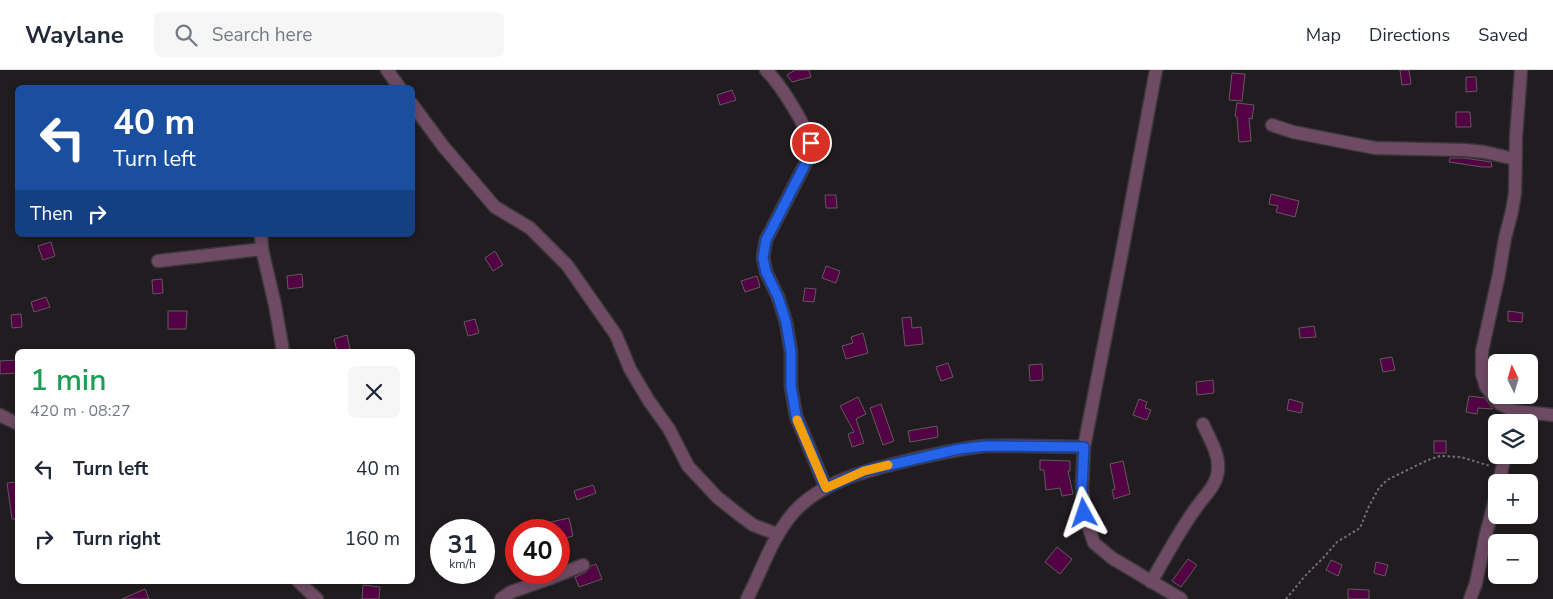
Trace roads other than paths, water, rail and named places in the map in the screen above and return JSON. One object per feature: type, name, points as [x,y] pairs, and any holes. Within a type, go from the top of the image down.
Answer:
[{"type":"street","points":[[386,70],[398,85]]},
{"type":"street","points":[[766,70],[774,78],[803,125],[811,143],[812,151],[766,240],[763,258],[766,272],[778,297],[786,322],[791,352],[791,387],[796,416],[826,488]]},
{"type":"street","points":[[1156,70],[1084,447],[1082,486],[1084,513],[1094,542],[1112,558],[1173,597]]},
{"type":"street","points":[[1510,414],[1490,394],[1486,387],[1482,374],[1482,351],[1515,193],[1515,159],[1521,70]]},
{"type":"street","points":[[415,108],[495,207],[530,228],[567,265],[616,335],[630,368],[649,401],[669,429],[688,466],[717,497],[737,513],[754,525],[777,534]]},
{"type":"street","points":[[1272,125],[1293,132],[1375,148],[1474,151],[1515,159]]},
{"type":"street","points":[[262,237],[262,249],[283,349]]},
{"type":"street","points":[[158,261],[262,249]]},
{"type":"street","points":[[0,415],[15,422]]},
{"type":"street","points":[[1538,416],[1553,415]]},
{"type":"street","points":[[1151,582],[1196,508],[1216,480],[1218,469],[1216,455],[1203,424]]},
{"type":"street","points":[[747,599],[777,534],[794,511],[826,488],[864,471],[959,449],[986,446],[1084,447]]},
{"type":"street","points":[[1470,599],[1476,582],[1489,524]]},
{"type":"street","points":[[502,599],[511,592],[583,565]]},
{"type":"street","points":[[301,584],[317,599]]}]
